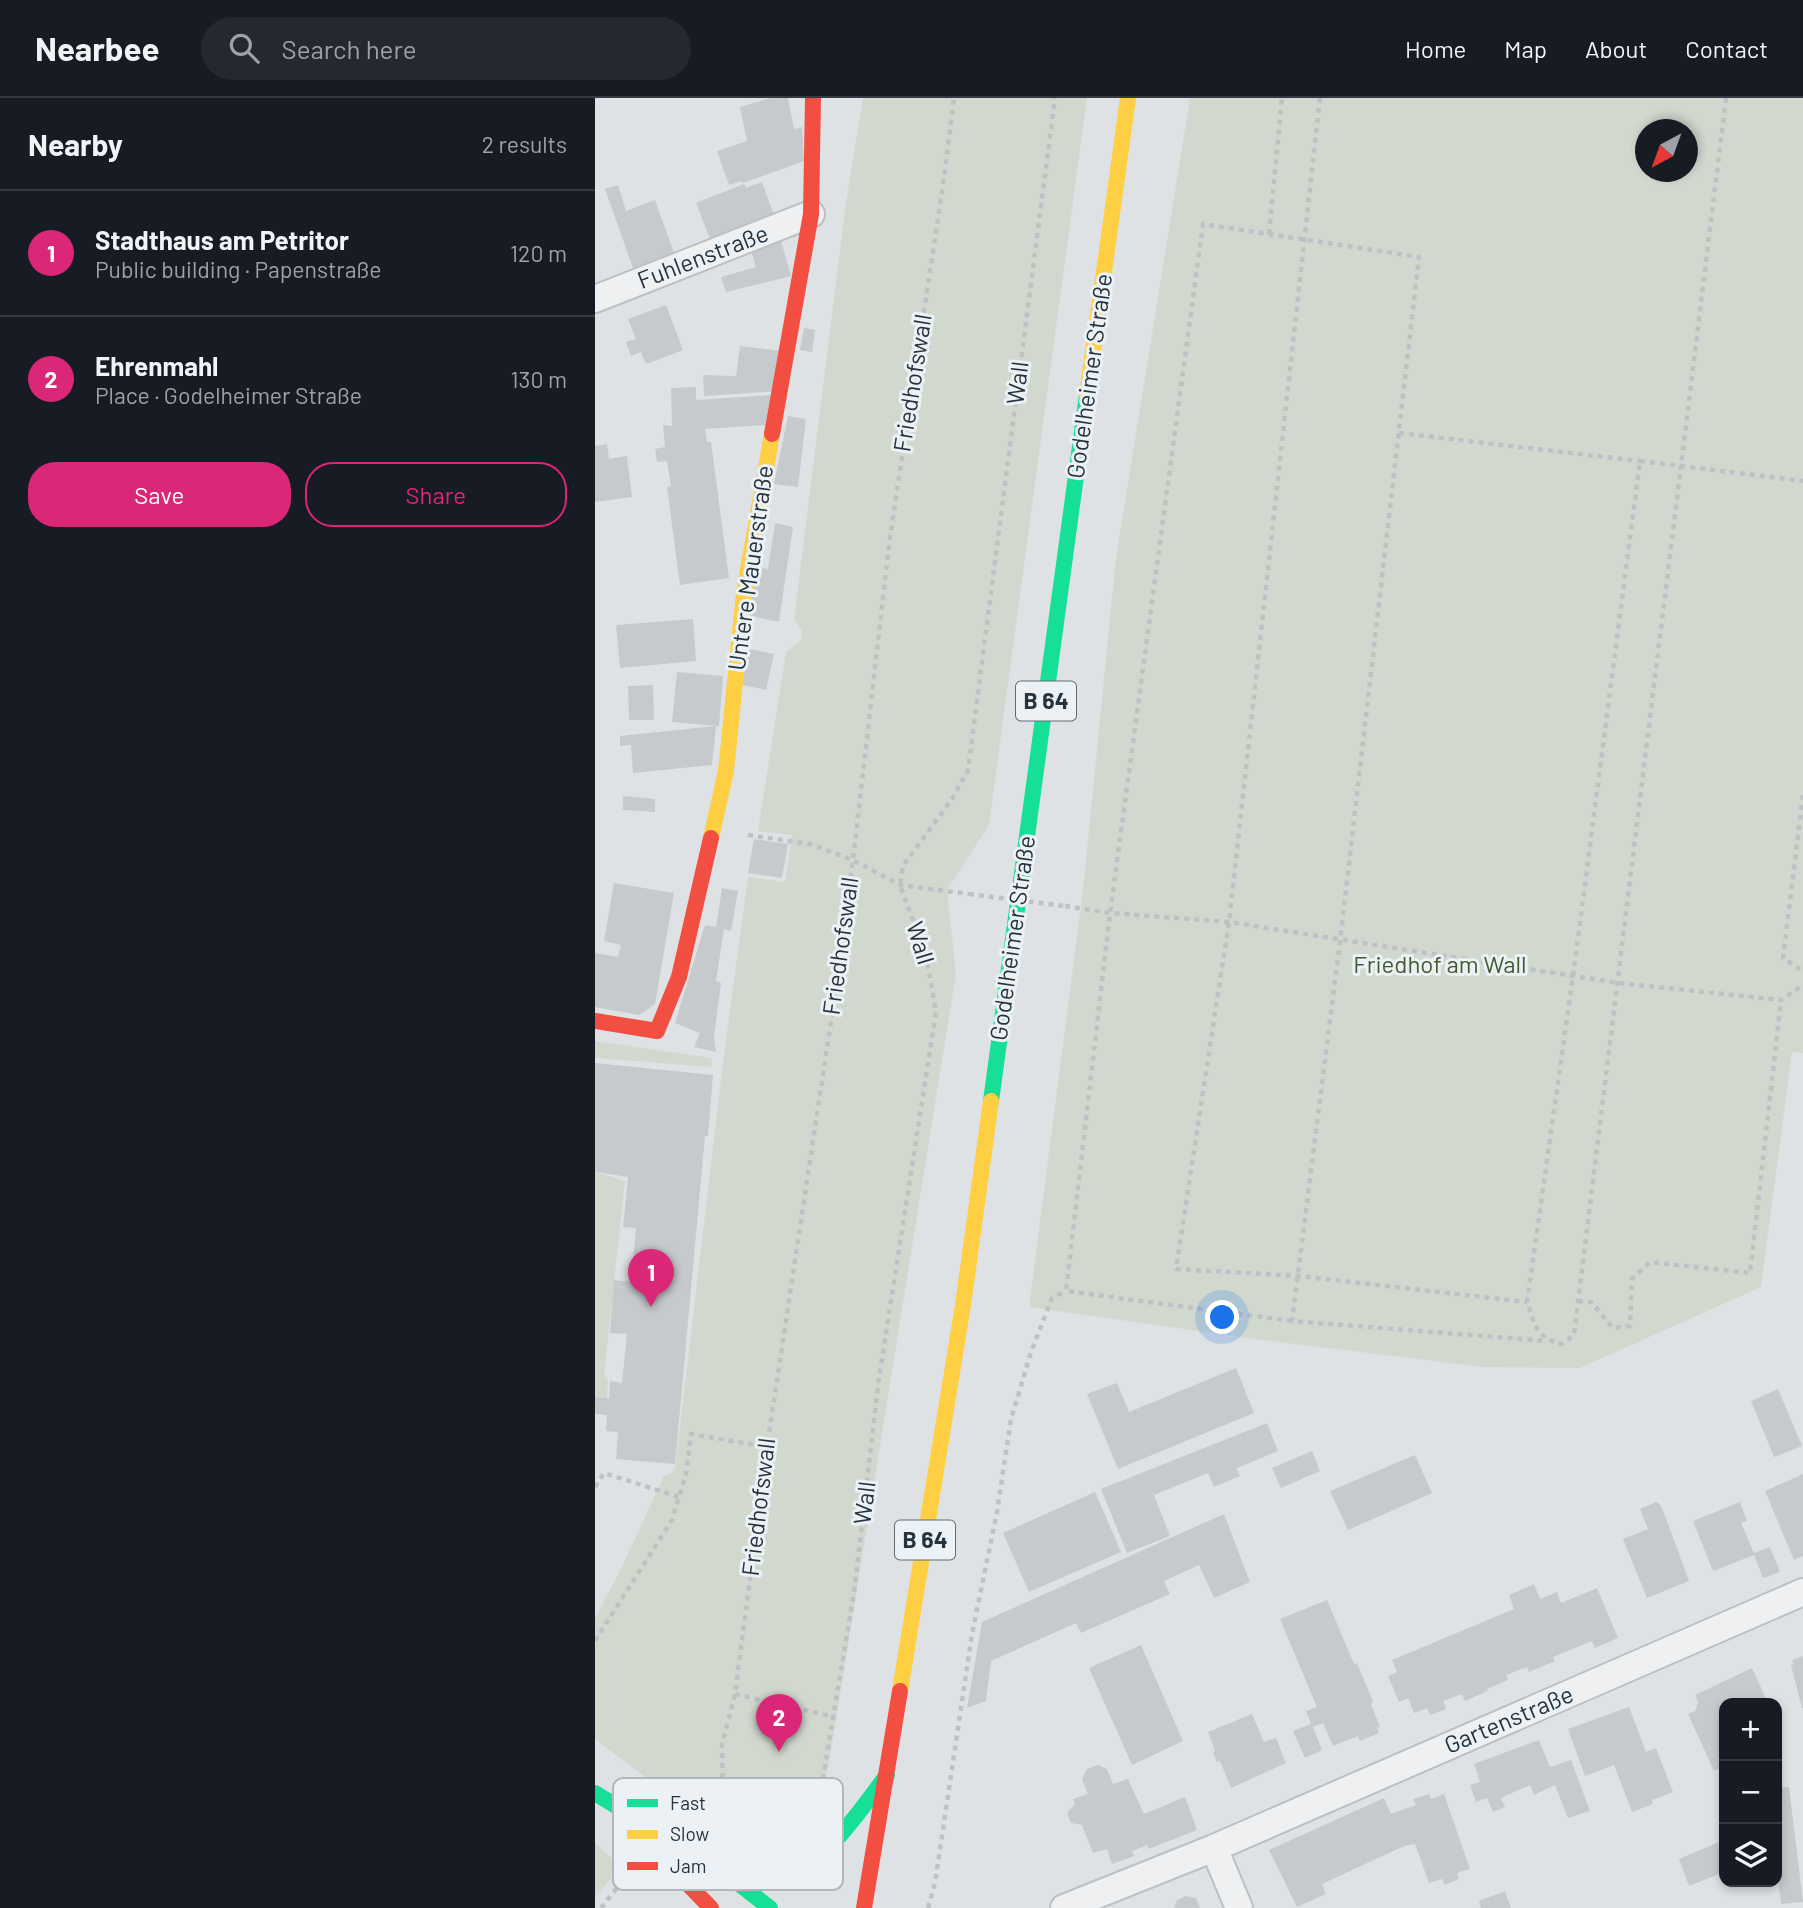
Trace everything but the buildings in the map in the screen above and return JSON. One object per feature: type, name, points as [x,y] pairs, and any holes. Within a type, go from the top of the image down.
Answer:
[{"type":"main road","name":"Untere Mauerstraße","points":[[595,1021],[657,1031],[679,978],[726,771],[744,593],[811,214],[813,98]]},
{"type":"main road","name":"Godelheimer Straße","points":[[864,1908],[963,1305],[1128,98]]},
{"type":"main road","name":"Godelheimer Straße","points":[[843,1829],[887,1775]]},
{"type":"main road","points":[[598,1795],[613,1804]]},
{"type":"main road","points":[[598,1795],[613,1809]]},
{"type":"main road","points":[[695,1890],[711,1908]]},
{"type":"main road","points":[[747,1890],[770,1908]]},
{"type":"street","name":"Fuhlenstraße","points":[[595,299],[811,214]]},
{"type":"street","name":"Gartenstraße","points":[[1064,1908],[1214,1848],[1803,1592]]},
{"type":"street","points":[[1214,1848],[1239,1908]]},
{"type":"path","name":"Friedhofswall","points":[[723,1778],[722,1745],[735,1694],[767,1447],[853,860],[890,537],[954,98]]},
{"type":"path","name":"Wall","points":[[823,1778],[854,1593],[879,1378],[936,1012],[926,956],[900,885],[903,866],[952,800],[968,770],[1055,98]]},
{"type":"path","points":[[1269,234],[1282,98]]},
{"type":"path","points":[[1320,98],[1229,922],[1176,1269],[1299,1276],[1527,1302]]},
{"type":"path","points":[[928,1908],[935,1884],[972,1634],[997,1512],[1011,1419],[1052,1298],[1066,1291],[1291,1321],[1546,1340],[1562,1344],[1574,1335],[1726,98]]},
{"type":"path","points":[[1066,1291],[1110,913],[1203,224],[1419,257],[1340,941],[1299,1276],[1291,1321]]},
{"type":"path","points":[[1399,433],[1803,481]]},
{"type":"path","points":[[1546,1340],[1537,1328],[1527,1302],[1573,976],[1640,461]]},
{"type":"path","points":[[1803,795],[1783,957],[1803,971]]},
{"type":"path","points":[[712,828],[810,844],[853,860],[900,885],[1110,913],[1229,922],[1618,983],[1781,1000],[1803,985]]},
{"type":"path","points":[[1578,1301],[1591,1302],[1613,1328],[1630,1326],[1632,1279],[1650,1262],[1750,1273],[1781,1000]]},
{"type":"path","points":[[595,1641],[672,1520],[686,1475],[691,1434],[767,1447]]},
{"type":"path","points":[[595,1487],[604,1473],[679,1497]]},
{"type":"path","points":[[735,1694],[834,1717]]},
{"type":"path","points":[[601,1908],[616,1890]]},
{"type":"green space","points":[[863,98],[1087,98],[989,825],[947,890],[956,974],[825,1778],[647,1778],[595,1739],[595,1617],[619,1573],[664,1476],[675,1469],[723,1062],[748,877],[785,882],[792,835],[758,831],[786,652],[801,640],[802,630],[794,620],[846,202]]},
{"type":"green space","name":"Friedhof am Wall","points":[[1190,98],[1803,98],[1803,1053],[1792,1052],[1761,1287],[1580,1368],[1483,1367],[1262,1340],[1029,1307],[1083,890],[1116,558]]},
{"type":"green space","points":[[595,1041],[712,1058],[711,1067],[595,1058]]},
{"type":"green space","points":[[595,1172],[625,1181],[604,1375],[608,1380],[607,1398],[595,1397]]},
{"type":"green space","points":[[595,1843],[613,1860],[613,1876],[595,1897]]},
{"type":"traffic: fast","points":[[991,1101],[1087,395]]},
{"type":"traffic: fast","points":[[843,1832],[887,1775]]},
{"type":"traffic: fast","points":[[595,1793],[613,1804]]},
{"type":"traffic: fast","points":[[747,1890],[770,1908]]},
{"type":"traffic: slow","points":[[1087,395],[1128,98]]},
{"type":"traffic: slow","points":[[711,838],[726,771],[744,593],[772,434]]},
{"type":"traffic: slow","points":[[900,1691],[963,1305],[991,1101]]},
{"type":"traffic: jam","points":[[772,434],[811,214],[813,98]]},
{"type":"traffic: jam","points":[[595,1021],[657,1031],[679,977],[711,838]]},
{"type":"traffic: jam","points":[[864,1908],[900,1691]]},
{"type":"traffic: jam","points":[[694,1890],[711,1908]]},
{"type":"place","name":"Stadthaus am Petritor","points":[[651,1307]]},
{"type":"place","name":"Ehrenmahl","points":[[779,1752]]}]
